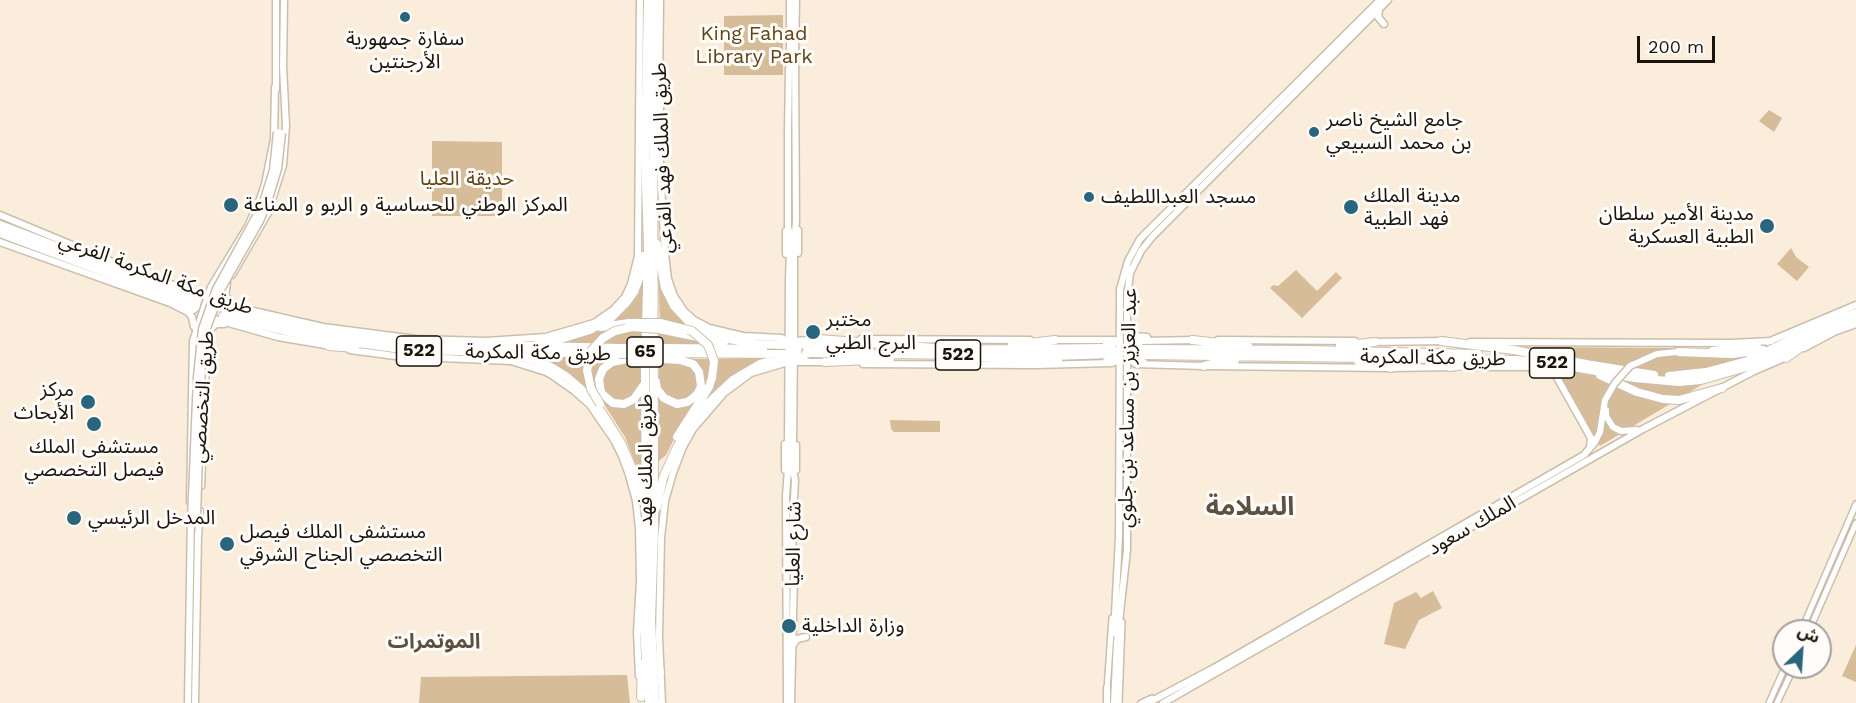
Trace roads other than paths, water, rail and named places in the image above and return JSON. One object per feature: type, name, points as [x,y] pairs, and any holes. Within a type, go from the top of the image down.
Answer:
[{"type":"highway","name":"طريق الملك فهد","points":[[648,0],[645,153],[651,206]]},
{"type":"highway","name":"طريق الملك فهد","points":[[653,0],[654,142],[649,369],[651,620],[655,703]]},
{"type":"highway","points":[[654,142],[659,87]]},
{"type":"highway","points":[[640,100],[645,153]]},
{"type":"highway","points":[[590,330],[620,310],[637,285],[643,263],[651,206]]},
{"type":"highway","points":[[651,206],[665,288],[674,306],[689,322],[723,338],[787,350]]},
{"type":"highway","points":[[0,223],[193,302],[0,234]]},
{"type":"highway","name":"طريق مكة المكرمة","points":[[619,351],[592,355],[408,350],[307,336],[224,312],[310,330],[397,342],[456,347],[499,345],[664,353],[787,350]]},
{"type":"highway","name":"طريق مكة المكرمة","points":[[1856,312],[1774,344],[1748,361],[1706,372],[1672,377],[1594,368],[1515,360],[1142,352],[1306,350],[1461,353],[1575,362],[1594,368],[1635,378],[1679,382],[1701,380],[1757,364],[1830,328],[1856,319]]},
{"type":"highway","points":[[499,345],[554,341],[590,330],[629,322],[660,323],[692,331],[708,345],[714,361],[712,378],[709,387],[675,441],[650,528]]},
{"type":"highway","points":[[650,528],[624,442],[591,388],[587,370],[592,350],[603,338],[615,331],[632,327],[659,329],[718,341],[758,344]]},
{"type":"highway","points":[[1786,358],[1830,328]]},
{"type":"highway","points":[[819,339],[954,349],[1055,340]]},
{"type":"highway","points":[[1192,340],[1276,350]]},
{"type":"highway","points":[[416,344],[486,341]]},
{"type":"highway","points":[[1441,341],[1514,350],[1594,368],[1637,392],[1663,399],[1678,400],[1695,397],[1722,388]]},
{"type":"highway","points":[[1306,350],[1375,342]]},
{"type":"highway","points":[[1677,352],[1732,354],[1774,344]]},
{"type":"highway","points":[[329,346],[408,350]]},
{"type":"highway","name":"522","points":[[954,349],[1109,351],[964,355],[838,351],[954,349]]},
{"type":"highway","points":[[663,478],[687,431],[712,398],[750,369],[787,350]]},
{"type":"highway","points":[[649,369],[642,388],[634,399],[624,404],[611,402],[600,391],[600,375],[610,363],[627,359],[664,353],[748,354],[787,350]]},
{"type":"highway","points":[[806,353],[838,351]]},
{"type":"highway","points":[[649,369],[659,392],[672,403],[687,402],[699,393],[701,381],[695,366],[664,353]]},
{"type":"highway","points":[[512,354],[551,368],[567,377],[581,389],[602,413],[621,443],[640,491]]},
{"type":"highway","points":[[592,355],[627,359]]},
{"type":"highway","points":[[825,362],[940,355]]},
{"type":"highway","points":[[1204,366],[1262,356]]},
{"type":"highway","points":[[1323,356],[1375,363],[1391,368]]},
{"type":"highway","points":[[1450,367],[1515,360]]},
{"type":"highway","name":"طريق الملك فهد","points":[[649,703],[644,630],[650,528]]},
{"type":"highway","points":[[651,620],[654,625],[656,659],[660,672]]},
{"type":"highway","points":[[641,700],[644,630]]},
{"type":"main road","name":"طريق التخصصي","points":[[276,0],[275,87],[280,133]]},
{"type":"main road","name":"طريق التخصصي","points":[[188,703],[197,377],[202,329],[216,289],[267,194],[273,170],[280,133],[284,0]]},
{"type":"main road","name":"طريق الملك فهد الفرعي","points":[[625,297],[632,284],[638,256],[640,0]]},
{"type":"main road","name":"طريق الملك فهد الفرعي","points":[[660,0],[660,167],[666,261],[671,289],[685,312],[701,324],[717,331],[766,338]]},
{"type":"main road","name":"شارع العليا","points":[[790,0],[793,54]]},
{"type":"main road","name":"شارع العليا","points":[[789,703],[795,480],[788,447],[787,350],[789,280],[792,241],[795,233],[792,205],[792,67],[796,0]]},
{"type":"main road","name":"عبد العزيز بن مساعد بن جلوي","points":[[1120,313],[1123,273],[1140,239],[1380,0]]},
{"type":"main road","name":"عبد العزيز بن مساعد بن جلوي","points":[[1113,703],[1119,537],[1121,367],[1128,335],[1130,273],[1141,251],[1388,0]]},
{"type":"main road","points":[[1379,10],[1378,17],[1384,24]]},
{"type":"main road","points":[[1365,24],[1374,23]]},
{"type":"main road","points":[[198,537],[208,332],[218,300],[262,225],[278,185],[283,165],[286,126],[283,66]]},
{"type":"main road","points":[[194,517],[189,479],[193,341],[215,279],[248,226],[259,202],[274,139],[275,87]]},
{"type":"main road","points":[[766,338],[780,336],[786,329],[786,227],[792,205]]},
{"type":"main road","points":[[792,205],[798,217],[798,330],[802,336],[819,339]]},
{"type":"main road","name":"طريق مكة المكرمة الفرعي","points":[[0,215],[132,270],[207,297],[238,307],[323,327],[416,339],[486,341],[546,337],[565,333],[604,318],[625,297]]},
{"type":"main road","points":[[23,234],[132,270]]},
{"type":"main road","name":"طريق مكة المكرمة الفرعي","points":[[0,242],[170,303],[188,312],[194,322],[193,341]]},
{"type":"main road","points":[[40,249],[131,289]]},
{"type":"main road","points":[[178,286],[202,291],[215,279]]},
{"type":"main road","points":[[227,283],[225,296],[238,307]]},
{"type":"main road","points":[[170,303],[193,310],[198,305],[198,296],[178,286]]},
{"type":"main road","points":[[207,297],[206,309],[212,318]]},
{"type":"main road","points":[[234,325],[219,318],[216,313],[221,305],[238,307]]},
{"type":"main road","points":[[1590,448],[1591,438],[1555,374],[1542,367],[1391,368],[1133,363],[1124,353],[1115,340],[819,339],[802,341],[799,346],[799,356],[802,359],[825,362],[972,365],[1112,363],[1124,353],[1141,341],[1178,340],[1774,344],[1781,338],[1856,305]]},
{"type":"main road","points":[[1096,341],[1114,337],[1118,330],[1120,313]]},
{"type":"main road","points":[[1120,313],[1124,353]]},
{"type":"main road","name":"طريق مكة المكرمة الفرعي","points":[[212,318],[278,337],[394,356],[511,362],[546,372],[573,390],[590,405],[614,440],[629,475],[638,517],[640,581],[637,632],[641,700]]},
{"type":"main road","points":[[208,332],[216,324],[234,325]]},
{"type":"main road","points":[[1786,358],[1834,332],[1856,324]]},
{"type":"main road","points":[[1128,325],[1131,334],[1136,337],[1166,337],[1178,340]]},
{"type":"main road","points":[[193,341],[200,328],[204,327],[208,332]]},
{"type":"main road","points":[[323,327],[397,342]]},
{"type":"main road","points":[[766,338],[785,338],[787,350]]},
{"type":"main road","points":[[662,703],[660,567],[665,501],[683,447],[705,413],[737,382],[761,370],[787,350],[819,339]]},
{"type":"main road","points":[[1167,365],[1140,361],[1136,358],[1135,348],[1141,343],[1178,340]]},
{"type":"main road","points":[[964,355],[982,359],[1111,360],[1115,353],[1113,346],[1096,341]]},
{"type":"main road","points":[[408,350],[473,359]]},
{"type":"main road","name":"شارع العليا","points":[[787,350],[794,356],[793,446],[786,496],[789,703]]},
{"type":"main road","points":[[1590,448],[1600,432],[1605,400],[1615,383],[1630,366],[1657,354],[1677,352]]},
{"type":"main road","points":[[806,353],[825,362]]},
{"type":"main road","points":[[794,356],[798,362],[806,353]]},
{"type":"main road","points":[[795,480],[796,371],[806,353]]},
{"type":"main road","name":"عبد العزيز بن مساعد بن جلوي","points":[[1113,703],[1117,641],[1125,576],[1127,375],[1124,353]]},
{"type":"main road","name":"الملك سعود","points":[[1163,703],[1644,428],[1754,371],[1786,358]]},
{"type":"main road","points":[[1056,361],[1075,364]]},
{"type":"main road","points":[[1084,363],[1112,368],[1118,374],[1121,384]]},
{"type":"main road","points":[[1127,420],[1130,413],[1133,368],[1167,365]]},
{"type":"main road","points":[[761,370],[776,368],[785,375],[786,496]]},
{"type":"main road","points":[[1605,400],[1606,416],[1613,427],[1621,431],[1644,428]]},
{"type":"main road","name":"الملك سعود","points":[[1148,703],[1214,668],[1508,499],[1584,455],[1590,448]]},
{"type":"main road","points":[[1806,619],[1856,504]]},
{"type":"main road","name":"طريق التخصصي","points":[[194,517],[198,537],[195,703]]},
{"type":"main road","points":[[1814,619],[1856,523]]},
{"type":"main road","points":[[1113,703],[1119,689],[1125,576]]},
{"type":"main road","points":[[1113,703],[1107,688],[1115,599]]},
{"type":"main road","points":[[792,649],[797,639],[806,637]]},
{"type":"main road","points":[[1768,703],[1779,679]]},
{"type":"main road","points":[[1777,703],[1788,679]]},
{"type":"main road","points":[[1141,703],[1173,690]]},
{"type":"place","name":"سفارة جمهورية الأرجنتين","points":[[405,17]]},
{"type":"place","name":"جامع الشيخ ناصر بن محمد السبيعي","points":[[1314,132]]},
{"type":"place","name":"مسجد العبداللطيف","points":[[1089,197]]},
{"type":"place","name":"المركز الوطني للحساسية و الربو و المناعة","points":[[231,205]]},
{"type":"place","name":"مدينة الملك فهد الطبية","points":[[1351,207]]},
{"type":"place","name":"مدينة الأمير سلطان الطبية العسكرية","points":[[1767,226]]},
{"type":"place","name":"مختبر البرج الطبي","points":[[813,332]]},
{"type":"place","name":"مركز الأبحاث","points":[[88,402]]},
{"type":"place","name":"مستشفى الملك فيصل التخصصي","points":[[94,424]]},
{"type":"place","name":"المدخل الرئيسي","points":[[74,518]]},
{"type":"place","name":"مستشفى الملك فيصل التخصصي الجناح الشرقي","points":[[227,544]]},
{"type":"place","name":"وزارة الداخلية","points":[[789,626]]},
{"type":"district","name":"السلامة","points":[[1250,507]]},
{"type":"district","name":"الموتمرات","points":[[434,642]]},
{"type":"park label","name":"King Fahad Library Park","points":[[754,46]]},
{"type":"park label","name":"حديقة العليا","points":[[467,179]]}]
